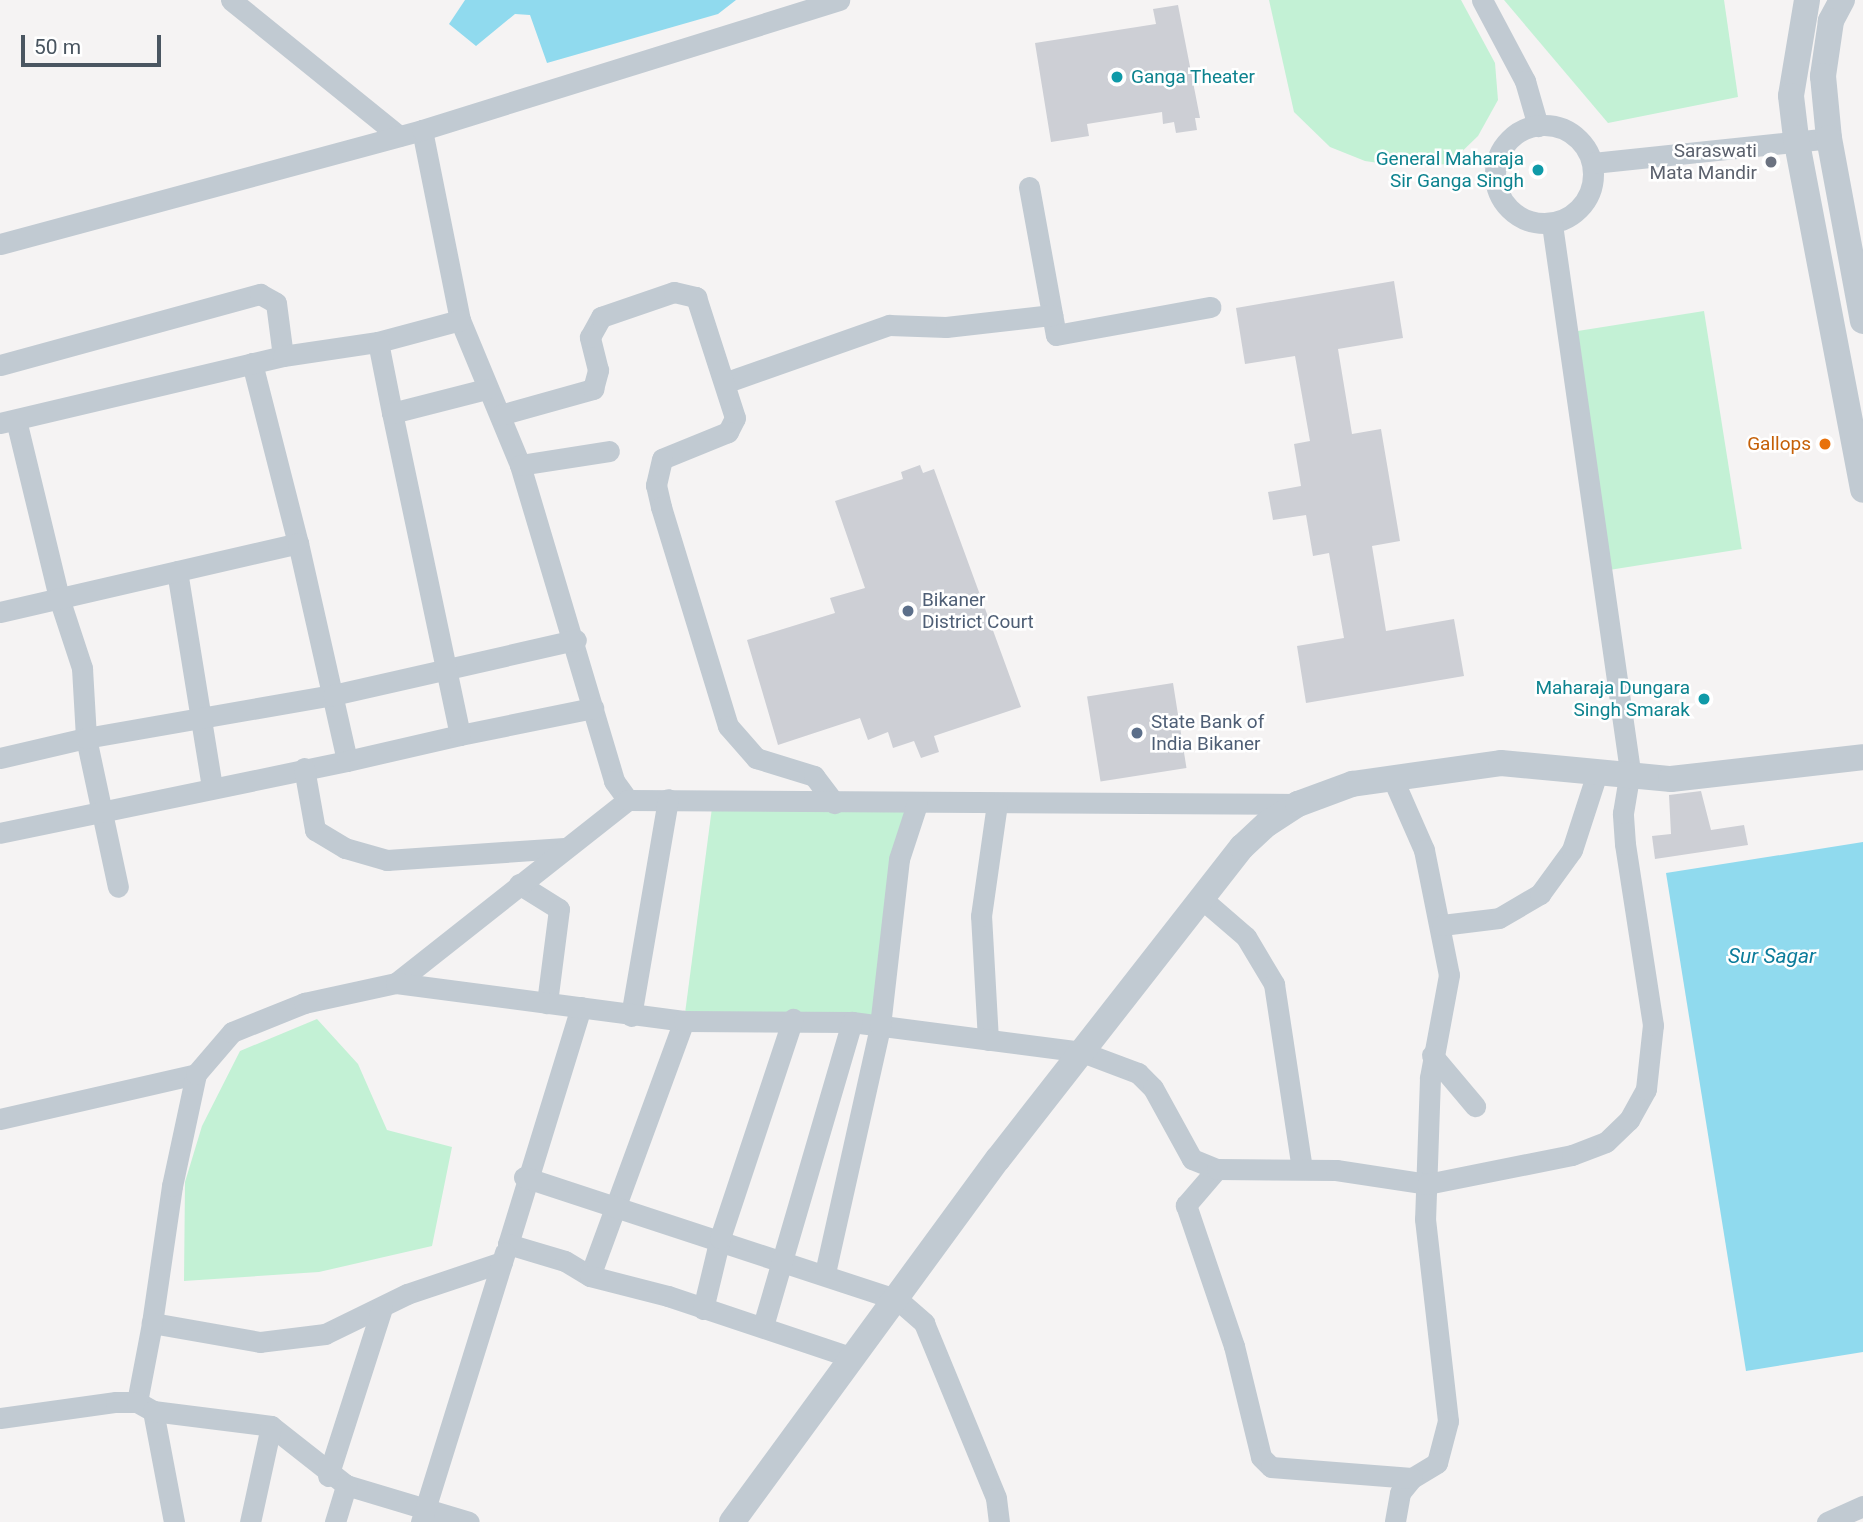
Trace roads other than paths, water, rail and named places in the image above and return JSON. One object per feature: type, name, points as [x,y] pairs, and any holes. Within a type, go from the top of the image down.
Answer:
[{"type":"street","points":[[231,0],[399,136]]},
{"type":"street","points":[[0,244],[422,130],[772,9],[839,0]]},
{"type":"street","points":[[1482,0],[1525,81],[1538,126]]},
{"type":"street","points":[[1807,0],[1791,96],[1796,138],[1863,490]]},
{"type":"street","points":[[1842,0],[1831,21],[1823,76],[1829,138],[1863,321]]},
{"type":"street","points":[[1538,126],[1563,128],[1586,147],[1593,163],[1589,197],[1577,213],[1552,224],[1513,216],[1496,193],[1494,162],[1505,142],[1520,130],[1538,126]]},
{"type":"street","points":[[422,130],[460,320],[486,389],[500,415],[520,465],[576,640],[614,780],[628,800]]},
{"type":"street","points":[[1593,163],[1796,138],[1829,138]]},
{"type":"street","points":[[1029,187],[1056,334],[1210,307]]},
{"type":"street","points":[[174,1522],[145,1407],[152,1323],[196,1074],[232,1032],[304,1003],[396,983],[631,1016],[684,1021],[793,1019],[852,1022],[1082,1052],[1138,1073],[1153,1088],[1192,1159],[1217,1169],[1302,1169],[1427,1184],[1572,1155],[1606,1142],[1629,1120],[1646,1089],[1653,1025],[1625,844],[1623,813],[1629,778],[1552,224]]},
{"type":"street","points":[[500,415],[584,396],[597,379],[591,328],[601,317],[674,292],[696,297],[727,382],[733,426],[662,459],[656,472],[658,496],[729,726],[756,758],[814,776],[834,803]]},
{"type":"street","points":[[0,365],[260,294],[276,303],[283,356]]},
{"type":"street","points":[[727,382],[889,325],[946,327],[1052,315]]},
{"type":"street","points":[[118,887],[86,738],[82,668],[58,598],[8,421],[283,356],[378,342],[460,320]]},
{"type":"street","points":[[378,342],[460,735]]},
{"type":"street","points":[[252,363],[298,542],[347,761]]},
{"type":"street","points":[[393,413],[486,389]]},
{"type":"street","points":[[520,465],[609,451]]},
{"type":"street","points":[[0,612],[298,542]]},
{"type":"street","points":[[177,571],[198,720],[212,786]]},
{"type":"street","points":[[0,758],[86,738],[333,695],[576,640]]},
{"type":"street","points":[[0,833],[212,786],[347,761],[593,708]]},
{"type":"street","points":[[732,1522],[1082,1052],[1242,847],[1298,804],[1352,784],[1501,763],[1629,778],[1671,779],[1863,757]]},
{"type":"street","points":[[304,768],[315,830],[345,848],[387,860],[565,848]]},
{"type":"street","points":[[1442,925],[1499,918],[1540,894],[1572,850],[1597,773]]},
{"type":"street","points":[[1392,777],[1424,850],[1442,925],[1449,975],[1432,1055],[1425,1219],[1448,1421],[1437,1463],[1412,1478],[1400,1493],[1395,1522]]},
{"type":"street","points":[[631,1016],[668,799]]},
{"type":"street","points":[[396,983],[628,800],[917,804],[1298,804]]},
{"type":"street","points":[[825,1273],[880,1026],[899,859],[917,804]]},
{"type":"street","points":[[988,1040],[981,916],[997,804]]},
{"type":"street","points":[[519,884],[559,909],[547,1003]]},
{"type":"street","points":[[1202,900],[1246,937],[1274,984],[1302,1169]]},
{"type":"street","points":[[423,1516],[505,1253],[524,1177],[581,1007]]},
{"type":"street","points":[[703,1309],[720,1238],[793,1019]]},
{"type":"street","points":[[590,1276],[684,1021]]},
{"type":"street","points":[[763,1326],[779,1258],[852,1022]]},
{"type":"street","points":[[1432,1055],[1475,1106]]},
{"type":"street","points":[[0,1119],[196,1074]]},
{"type":"street","points":[[1217,1169],[1186,1205],[1234,1346],[1261,1457],[1271,1467],[1412,1478]]},
{"type":"street","points":[[524,1177],[720,1238],[898,1300],[924,1324],[996,1498],[1000,1522]]},
{"type":"street","points":[[152,1323],[260,1342],[325,1334],[505,1253],[565,1261],[590,1276],[763,1326],[853,1358]]},
{"type":"street","points":[[335,1522],[337,1480],[382,1308]]},
{"type":"street","points":[[0,1418],[145,1407],[271,1426],[296,1441],[337,1480],[423,1516],[469,1522]]},
{"type":"street","points":[[250,1522],[271,1426]]},
{"type":"street","points":[[1827,1522],[1863,1506]]},
{"type":"water","points":[[465,0],[736,0],[718,14],[547,63],[530,15],[515,14],[476,46],[449,24]]},
{"type":"water","name":"Sur Sagar","points":[[1863,842],[1863,1352],[1746,1371],[1666,873]]},
{"type":"place","name":"Ganga Theater","points":[[1117,77]]},
{"type":"place","name":"Saraswati Mata Mandir","points":[[1771,162]]},
{"type":"place","name":"General Maharaja Sir Ganga Singh","points":[[1538,170]]},
{"type":"place","name":"Gallops","points":[[1825,444]]},
{"type":"place","name":"Bikaner District Court","points":[[908,611]]},
{"type":"place","name":"Maharaja Dungara Singh Smarak","points":[[1704,699]]},
{"type":"place","name":"State Bank of India Bikaner","points":[[1137,733]]}]
